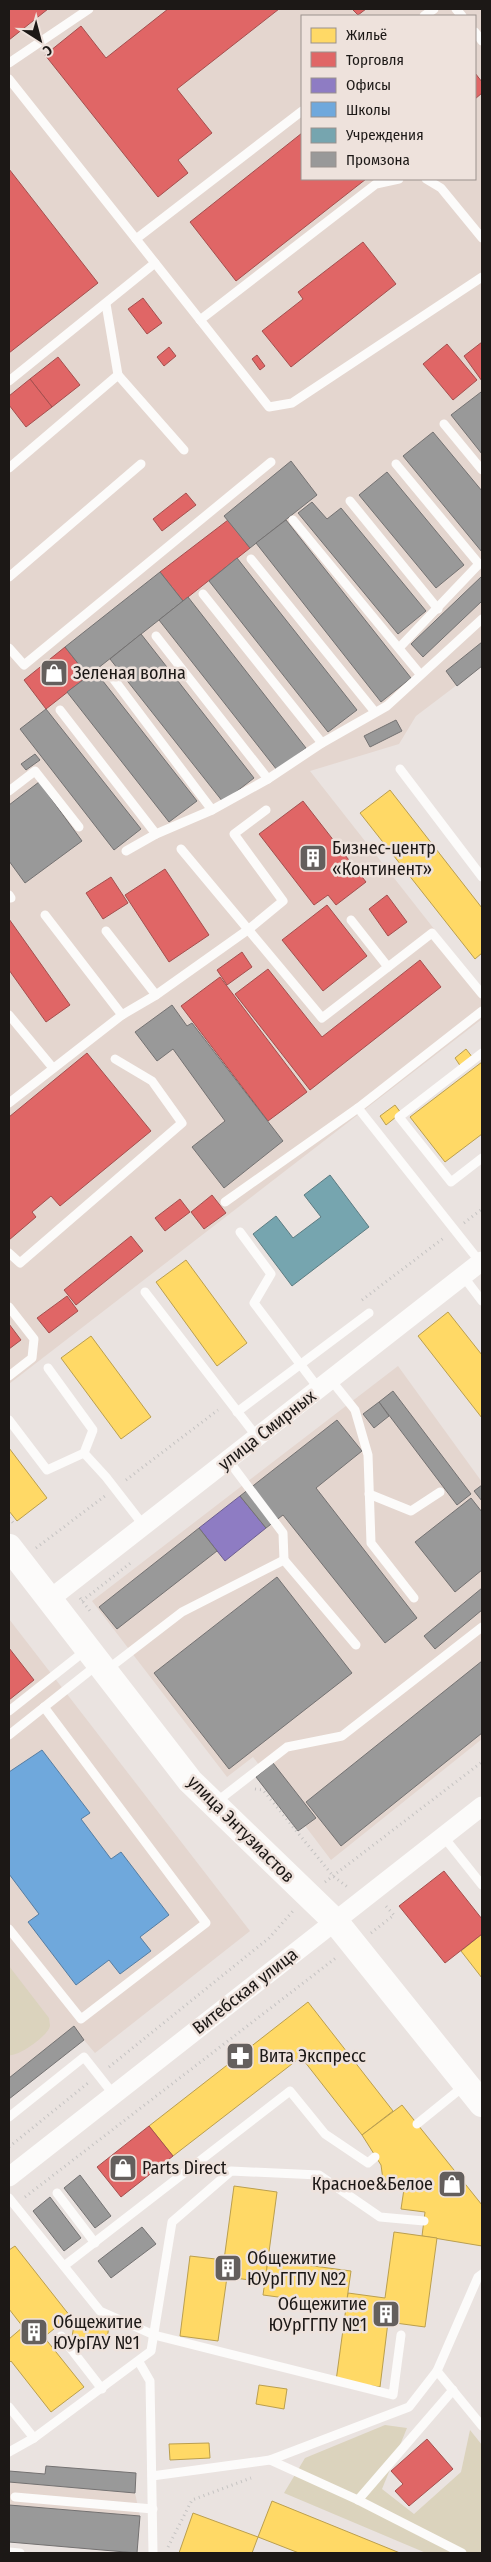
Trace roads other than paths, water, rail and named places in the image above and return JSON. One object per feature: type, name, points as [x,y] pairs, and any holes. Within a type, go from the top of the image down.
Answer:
[{"type":"main road","name":"улица Энтузиастов","points":[[19,1538],[60,1592],[97,1661],[190,1781],[335,1922],[474,2094]]},
{"type":"street","name":"улица Смирных","points":[[60,1592],[481,1262]]},
{"type":"street","name":"Витебская улица","points":[[9,2177],[482,1806]]},
{"type":"lane","points":[[9,63],[89,9]]},
{"type":"lane","points":[[9,79],[269,407],[292,403],[482,277]]},
{"type":"lane","points":[[136,239],[301,112]]},
{"type":"lane","points":[[200,320],[376,184],[394,180]]},
{"type":"lane","points":[[428,180],[441,188],[482,238]]},
{"type":"lane","points":[[9,381],[155,263]]},
{"type":"lane","points":[[106,304],[118,375],[184,450]]},
{"type":"lane","points":[[9,468],[118,375]]},
{"type":"lane","points":[[444,424],[482,470]]},
{"type":"lane","points":[[9,648],[24,665],[271,462]]},
{"type":"lane","points":[[9,577],[141,464]]},
{"type":"lane","points":[[396,464],[481,563],[399,648]]},
{"type":"lane","points":[[350,501],[438,609]]},
{"type":"lane","points":[[292,520],[420,674]]},
{"type":"lane","points":[[251,559],[375,712]]},
{"type":"lane","points":[[203,594],[322,743]]},
{"type":"lane","points":[[126,851],[156,834],[212,810],[268,780],[322,743],[387,706],[482,619]]},
{"type":"lane","points":[[156,636],[268,780]]},
{"type":"lane","points":[[109,673],[212,810]]},
{"type":"lane","points":[[60,710],[156,834]]},
{"type":"lane","points":[[400,769],[482,877]]},
{"type":"lane","points":[[9,791],[35,771],[80,827]]},
{"type":"lane","points":[[9,1103],[122,1015],[156,995],[249,929],[283,901],[234,834],[266,810]]},
{"type":"lane","points":[[181,849],[322,1018],[432,934],[482,994]]},
{"type":"lane","points":[[45,915],[122,1015]]},
{"type":"lane","points":[[351,920],[388,967]]},
{"type":"lane","points":[[106,931],[156,995]]},
{"type":"lane","points":[[225,1202],[358,1108],[482,1011]]},
{"type":"lane","points":[[9,1015],[53,1068]]},
{"type":"lane","points":[[482,1053],[399,1117],[451,1182],[482,1158]]},
{"type":"lane","points":[[9,1253],[20,1262],[182,1123],[152,1081],[115,1059]]},
{"type":"lane","points":[[358,1108],[481,1262]]},
{"type":"lane","points":[[240,1232],[271,1274],[254,1303],[300,1364],[354,1410],[368,1456],[371,1543],[414,1598]]},
{"type":"lane","points":[[463,1276],[482,1300]]},
{"type":"lane","points":[[145,1292],[257,1438]]},
{"type":"lane","points":[[9,1308],[34,1339],[32,1358],[9,1376]]},
{"type":"lane","points":[[237,1412],[369,1313]]},
{"type":"lane","points":[[9,1420],[47,1470],[84,1453],[93,1430],[48,1368]]},
{"type":"lane","points":[[84,1453],[106,1477],[144,1526]]},
{"type":"lane","points":[[228,1460],[282,1533],[284,1560],[356,1645]]},
{"type":"lane","points":[[369,1494],[411,1512],[440,1492]]},
{"type":"lane","points":[[9,1711],[182,1612],[284,1560]]},
{"type":"lane","points":[[213,1804],[287,1747],[342,1736],[482,1627]]},
{"type":"lane","points":[[9,1735],[97,1661]]},
{"type":"lane","points":[[9,1929],[81,2019],[206,1923],[44,1707]]},
{"type":"lane","points":[[443,1836],[482,1885]]},
{"type":"lane","points":[[9,2117],[84,2057],[114,2095]]},
{"type":"lane","points":[[64,2266],[290,2091],[325,2134],[368,2163],[376,2157]]},
{"type":"lane","points":[[417,2124],[474,2094]]},
{"type":"lane","points":[[9,2452],[34,2438],[151,2352],[172,2222],[231,2171],[319,2175],[380,2217],[424,2221]]},
{"type":"lane","points":[[57,2193],[95,2243]]},
{"type":"lane","points":[[12,2202],[100,2311],[154,2335],[393,2395],[401,2335]]},
{"type":"lane","points":[[152,2476],[270,2460],[409,2408],[437,2371],[478,2277],[482,2274]]},
{"type":"lane","points":[[61,2336],[102,2389]]},
{"type":"lane","points":[[139,2362],[150,2381],[153,2553]]},
{"type":"lane","points":[[437,2371],[482,2426]]},
{"type":"lane","points":[[358,2500],[453,2390]]},
{"type":"lane","points":[[9,2408],[34,2438]]},
{"type":"lane","points":[[270,2460],[358,2500],[462,2553]]},
{"type":"lane","points":[[15,2497],[152,2509]]},
{"type":"lane","points":[[9,2552],[20,2553]]},
{"type":"place","name":"Зеленая волна","points":[[54,673]]},
{"type":"place","name":"Бизнес-центр «Континент»","points":[[313,858]]},
{"type":"place","name":"Вита Экспресс","points":[[240,2056]]},
{"type":"place","name":"Parts Direct","points":[[123,2168]]},
{"type":"place","name":"Красное&Белое","points":[[452,2184]]},
{"type":"place","name":"Общежитие ЮУрГГПУ №2","points":[[228,2268]]},
{"type":"place","name":"Общежитие ЮУрГГПУ №1","points":[[386,2314]]},
{"type":"place","name":"Общежитие ЮУрГАУ №1","points":[[34,2332]]}]
